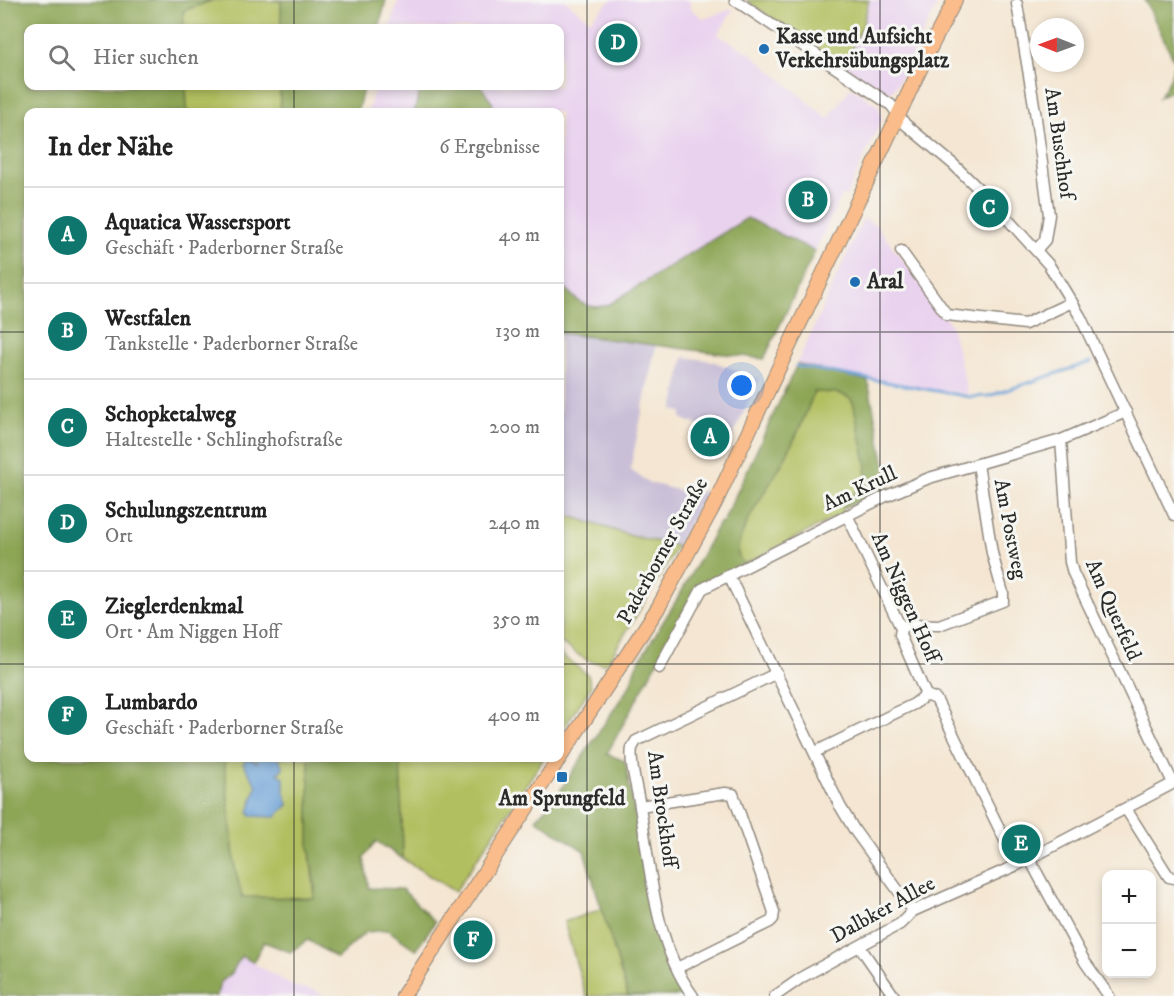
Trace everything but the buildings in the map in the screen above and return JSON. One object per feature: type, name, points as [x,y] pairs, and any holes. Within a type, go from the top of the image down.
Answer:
[{"type":"main road","name":"Paderborner Straße","points":[[564,752],[658,608],[692,549],[955,0]]},
{"type":"main road","name":"Paderborner Straße","points":[[404,996],[558,762]]},
{"type":"street","points":[[735,0],[891,105],[905,124],[953,164],[1037,249],[1050,265],[1072,302],[1174,515]]},
{"type":"street","name":"Am Buschhof","points":[[1017,4],[1035,111],[1048,215],[1045,240],[1037,249]]},
{"type":"street","points":[[901,251],[947,315],[1025,324],[1072,302]]},
{"type":"street","name":"Am Krull","points":[[660,668],[702,589],[847,515],[929,478],[1061,440],[1126,412]]},
{"type":"street","name":"Am Querfeld","points":[[1061,440],[1070,562],[1073,573],[1174,783]]},
{"type":"street","name":"Am Postweg","points":[[901,628],[909,624],[939,625],[1003,602],[978,464]]},
{"type":"street","name":"Am Niggen Hoff","points":[[847,515],[901,628],[900,635],[926,695],[936,699],[1017,865]]},
{"type":"street","points":[[729,576],[840,806],[855,831],[914,911]]},
{"type":"street","name":"Am Brockhoff","points":[[693,996],[664,939],[657,911],[631,753],[636,741],[777,673]]},
{"type":"street","name":"Am Niggen Hoff","points":[[815,752],[914,704],[926,695]]},
{"type":"street","name":"Dalbker Allee","points":[[775,996],[804,976],[900,924],[914,911],[1017,865],[1174,783]]},
{"type":"street","points":[[640,806],[729,792],[733,794],[774,912],[770,922],[677,968]]},
{"type":"street","points":[[1126,810],[1169,877],[1174,878]]},
{"type":"street","points":[[1029,858],[1085,962],[1109,996]]},
{"type":"street","points":[[860,947],[894,996]]},
{"type":"shaded area","points":[[398,0],[565,0],[590,20],[611,0],[689,0],[691,9],[704,19],[734,8],[718,35],[750,53],[828,119],[851,87],[879,107],[882,119],[846,196],[842,195],[815,251],[747,218],[608,305],[591,308],[578,302],[564,286],[564,108],[369,108],[374,90],[564,90],[564,24],[391,24]]},
{"type":"shaded area","points":[[869,0],[917,1],[937,5],[897,85],[890,92],[879,90],[843,67],[863,25]]},
{"type":"shaded area","points":[[863,219],[876,225],[951,325],[968,394],[868,381],[797,364]]},
{"type":"shaded area","points":[[564,334],[656,345],[630,470],[650,483],[685,492],[707,490],[677,546],[632,536],[564,514]]},
{"type":"shaded area","points":[[684,357],[712,361],[759,379],[731,440],[681,418],[682,412],[673,410]]},
{"type":"shaded area","points":[[241,956],[295,987],[314,990],[324,996],[217,996],[220,983],[232,973]]},
{"type":"green space","points":[[0,0],[213,0],[183,11],[184,24],[24,24],[24,90],[186,90],[187,108],[24,108],[24,762],[224,762],[235,868],[242,897],[314,898],[315,887],[309,845],[309,762],[400,762],[403,859],[376,841],[364,858],[369,888],[402,889],[435,922],[416,950],[388,930],[366,932],[337,958],[308,940],[290,952],[264,942],[253,962],[241,956],[232,973],[220,983],[217,996],[0,996]]},
{"type":"green space","points":[[213,0],[281,1],[281,24],[184,24],[183,11]]},
{"type":"green space","points":[[273,0],[386,0],[380,24],[281,24],[281,1]]},
{"type":"green space","points":[[746,0],[869,0],[863,25],[843,67]]},
{"type":"green space","points":[[1145,0],[1174,0],[1174,60]]},
{"type":"green space","points":[[1174,64],[1174,89],[1159,97],[1170,80]]},
{"type":"green space","points":[[186,90],[280,90],[280,108],[187,108]]},
{"type":"green space","points":[[280,90],[363,90],[358,108],[280,108]]},
{"type":"green space","points":[[420,90],[484,90],[493,104],[490,108],[415,108]]},
{"type":"green space","points":[[747,218],[815,251],[764,359],[564,334],[564,286],[586,305],[600,307],[608,305]]},
{"type":"green space","points":[[797,364],[868,381],[889,486],[842,509],[865,480],[867,466],[853,402],[841,394],[814,392],[781,465],[742,533],[738,555],[745,564],[699,585],[607,754],[625,761],[654,921],[663,952],[687,996],[628,996],[584,851],[536,819],[554,800],[630,685],[636,666],[679,596],[719,523],[723,522]]},
{"type":"green space","points":[[814,392],[841,394],[853,402],[867,466],[865,480],[842,509],[842,514],[745,564],[738,555],[742,533],[781,465]]},
{"type":"green space","points":[[564,514],[632,536],[677,546],[607,663],[593,662],[564,645]]},
{"type":"green space","points":[[564,657],[588,675],[591,687],[564,728]]},
{"type":"green space","points":[[224,762],[258,762],[257,786],[251,802],[251,816],[288,805],[284,791],[284,778],[278,773],[282,768],[280,762],[309,762],[309,845],[315,898],[242,897],[235,868]]},
{"type":"green space","points":[[400,762],[541,762],[455,892],[403,859]]},
{"type":"green space","points":[[602,909],[628,996],[586,996],[564,922]]},
{"type":"water","points":[[281,762],[283,768],[278,773],[284,778],[284,791],[288,805],[275,817],[251,816],[249,812],[257,786],[243,763]]},
{"type":"waterway","points":[[796,366],[970,397],[989,396],[1091,362]]},
{"type":"place","name":"Schulungszentrum","points":[[618,43]]},
{"type":"place","name":"Kasse und Aufsicht Verkehrsübungsplatz","points":[[764,49]]},
{"type":"place","name":"Westfalen","points":[[808,200]]},
{"type":"place","name":"Schopketalweg","points":[[989,208]]},
{"type":"place","name":"Aral","points":[[855,282]]},
{"type":"place","name":"Aquatica Wassersport","points":[[710,437]]},
{"type":"place","name":"Am Sprungfeld","points":[[562,777]]},
{"type":"place","name":"Zieglerdenkmal","points":[[1021,844]]},
{"type":"place","name":"Lumbardo","points":[[473,940]]}]
